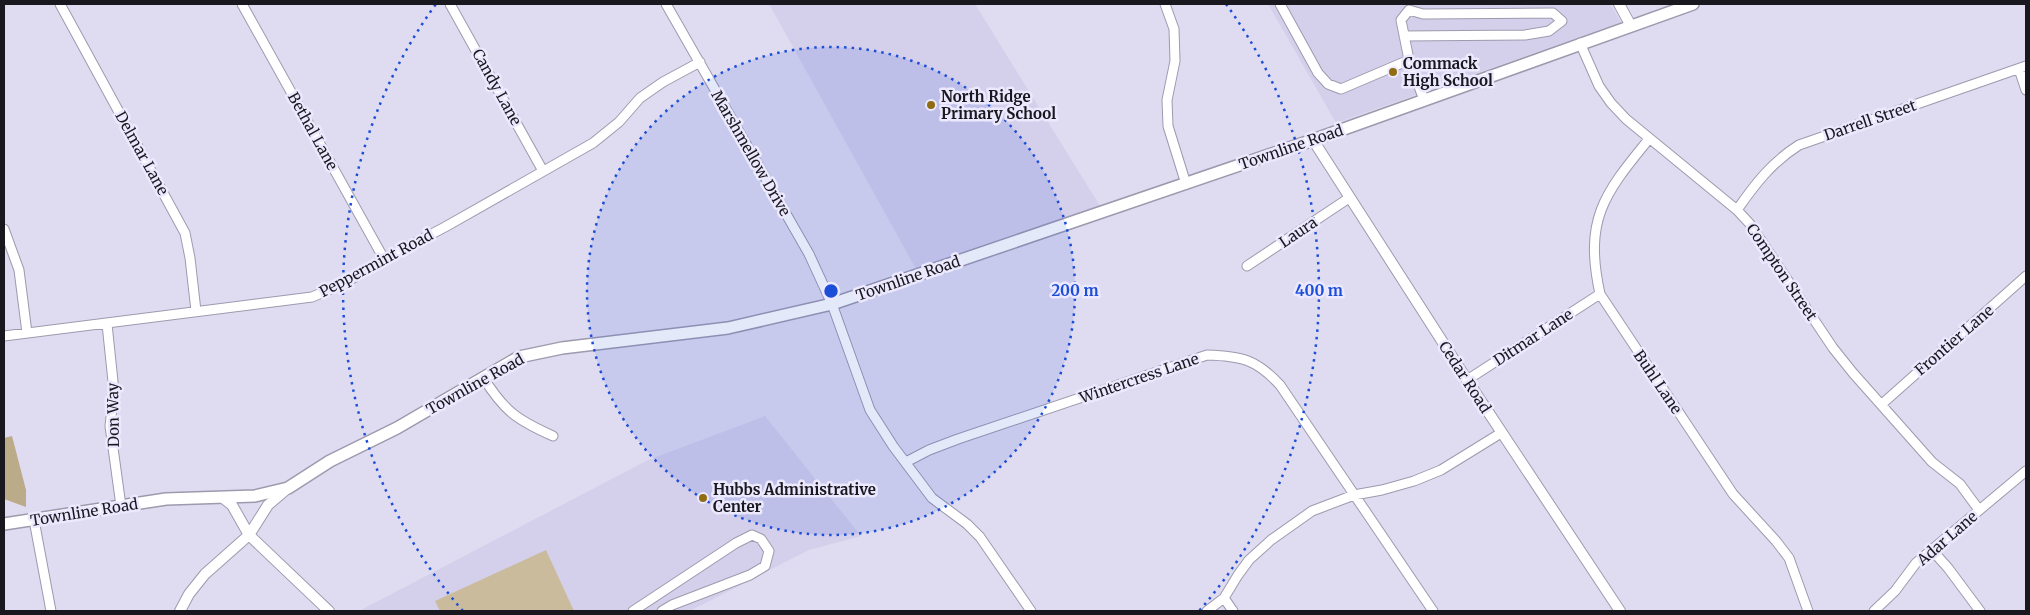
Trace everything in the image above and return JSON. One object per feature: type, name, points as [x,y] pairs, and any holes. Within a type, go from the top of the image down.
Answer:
[{"type":"main road","name":"Townline Road","points":[[4,524],[166,499],[255,496],[288,488],[330,460],[397,428],[519,357],[562,348],[728,328],[832,304],[1313,140],[1693,4]]},
{"type":"street","name":"Delmar Lane","points":[[60,4],[185,233],[196,311]]},
{"type":"street","name":"Bethal Lane","points":[[242,4],[384,258]]},
{"type":"street","name":"Candy Lane","points":[[450,4],[542,171]]},
{"type":"street","name":"Marshmellow Drive","points":[[666,4],[809,254],[832,304],[870,410],[932,498],[967,524],[980,537],[1031,611]]},
{"type":"street","points":[[1165,4],[1174,29],[1175,61],[1167,100],[1168,126],[1186,184]]},
{"type":"street","points":[[1280,4],[1318,73],[1328,84],[1341,89],[1409,60]]},
{"type":"street","points":[[1619,4],[1631,26]]},
{"type":"street","points":[[1404,36],[1525,35],[1550,31],[1562,21],[1553,13],[1423,14],[1409,10],[1401,20],[1404,36],[1409,60],[1424,100]]},
{"type":"street","name":"Compton Street","points":[[1580,43],[1590,69],[1611,103],[1626,119],[1737,210],[1750,224],[1833,348],[1932,462],[1960,484],[1979,510]]},
{"type":"street","name":"Peppermint Road","points":[[4,336],[312,297],[345,282],[384,258],[445,227],[593,143],[619,122],[640,98],[663,82],[700,62]]},
{"type":"street","points":[[2022,67],[2026,90]]},
{"type":"street","name":"Darrell Street","points":[[1737,210],[1763,173],[1781,156],[1798,145],[2022,67]]},
{"type":"street","name":"Buhl Lane","points":[[1649,139],[1618,176],[1606,196],[1598,216],[1594,239],[1594,268],[1600,294],[1733,494],[1776,540],[1789,558],[1808,611]]},
{"type":"street","name":"Cedar Road","points":[[1313,140],[1467,380],[1620,611]]},
{"type":"street","name":"Laura","points":[[1247,266],[1349,198]]},
{"type":"street","points":[[4,229],[19,270],[27,333]]},
{"type":"street","name":"Frontier Lane","points":[[1882,404],[2026,276]]},
{"type":"street","name":"Ditmar Lane","points":[[1467,380],[1600,294]]},
{"type":"street","name":"Don Way","points":[[107,324],[114,391],[110,426],[121,506]]},
{"type":"street","name":"Wintercress Lane","points":[[906,462],[929,450],[958,439],[1207,355],[1230,356],[1251,361],[1266,369],[1280,385],[1434,611]]},
{"type":"street","points":[[483,377],[496,398],[513,415],[553,436]]},
{"type":"street","points":[[1207,611],[1224,598],[1238,574],[1271,540],[1312,511],[1354,495],[1414,481],[1440,470],[1501,432]]},
{"type":"street","name":"Adar Lane","points":[[1874,611],[1895,591],[1916,563],[1931,549],[2026,471]]},
{"type":"street","points":[[180,611],[189,594],[205,574],[249,535],[268,506],[288,488]]},
{"type":"street","points":[[223,498],[232,505],[249,535],[329,611]]},
{"type":"street","points":[[34,520],[51,611]]},
{"type":"street","points":[[633,611],[736,543],[752,534],[761,538],[769,551],[766,566],[750,575],[662,611]]},
{"type":"street","points":[[1931,549],[1948,568],[1980,611]]},
{"type":"street","points":[[1224,598],[1233,611]]},
{"type":"shaded area","name":"North Ridge Primary School","points":[[769,4],[975,4],[1100,206],[916,269]]},
{"type":"shaded area","name":"Commack High School","points":[[1268,4],[1610,4],[1621,22],[1336,123]]},
{"type":"shaded area","name":"Hubbs Administrative Center","points":[[765,416],[861,536],[809,550],[690,611],[359,611],[648,460]]},
{"type":"shaded area","points":[[12,436],[26,490],[26,507],[4,499],[4,438]]},
{"type":"shaded area","points":[[546,550],[574,611],[440,611],[435,601]]},
{"type":"place","name":"Commack High School","points":[[1393,72]]},
{"type":"place","name":"North Ridge Primary School","points":[[931,105]]},
{"type":"place","name":"Hubbs Administrative Center","points":[[703,498]]}]
